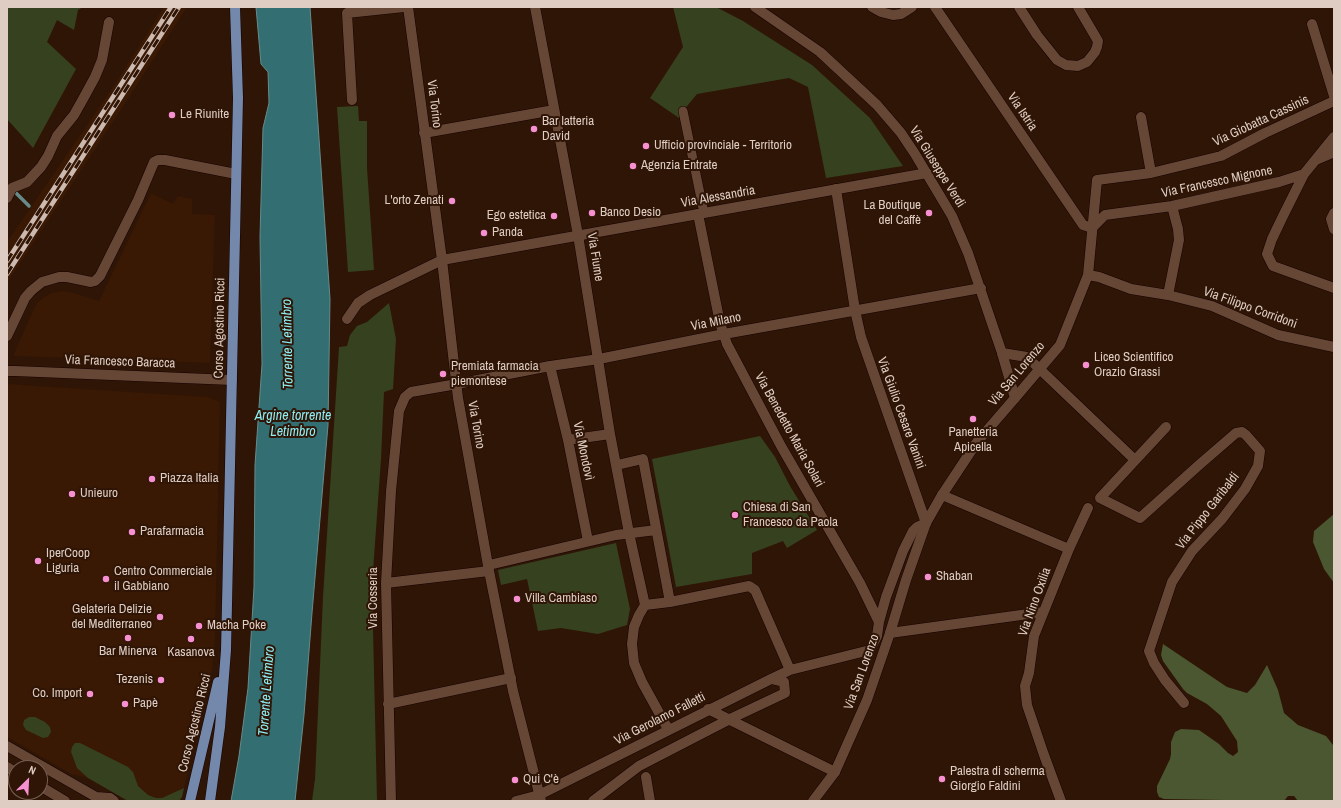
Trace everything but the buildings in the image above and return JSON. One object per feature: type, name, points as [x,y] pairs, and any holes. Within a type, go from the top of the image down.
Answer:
[{"type":"main road","name":"Corso Agostino Ricci","points":[[210,801],[220,727],[226,650],[238,98],[235,7]]},
{"type":"main road","name":"Corso Agostino Ricci","points":[[189,801],[226,650]]},
{"type":"street","points":[[352,100],[347,13],[404,7]]},
{"type":"street","name":"Via Torino","points":[[408,7],[457,384],[489,568],[511,678],[540,798]]},
{"type":"street","name":"Via Fiume","points":[[535,7],[578,235],[610,434],[629,533],[645,605]]},
{"type":"street","name":"Via Giuseppe Verdi","points":[[755,7],[820,52],[877,105],[901,133],[927,173],[952,216],[981,288],[1015,398]]},
{"type":"street","points":[[872,7],[881,12],[893,15],[901,14],[912,7]]},
{"type":"street","name":"Via Istria","points":[[935,7],[1083,225],[1092,228]]},
{"type":"street","points":[[1019,7],[1037,35],[1057,60],[1066,66],[1078,66],[1087,62],[1097,47],[1098,41],[1078,7]]},
{"type":"street","points":[[7,198],[12,188],[27,182],[41,167],[57,136],[74,115],[84,99],[96,77],[102,60],[109,22]]},
{"type":"street","points":[[1312,24],[1334,96]]},
{"type":"street","name":"Via Giobatta Cassinis","points":[[1097,180],[1151,173],[1221,156],[1334,102]]},
{"type":"street","points":[[424,133],[554,110]]},
{"type":"street","points":[[683,111],[701,213]]},
{"type":"street","points":[[1141,116],[1151,173]]},
{"type":"street","points":[[1334,137],[1304,174],[1283,216],[1267,254],[1274,266],[1334,288]]},
{"type":"street","points":[[1316,160],[1334,151]]},
{"type":"street","points":[[7,336],[25,298],[30,291],[42,282],[59,277],[67,277],[86,282],[95,281],[100,276],[138,200],[154,162],[158,160],[165,160],[236,174]]},
{"type":"street","name":"Via Alessandria","points":[[347,319],[358,303],[370,295],[442,260],[927,173]]},
{"type":"street","name":"Via Francesco Mignone","points":[[1092,228],[1105,215],[1172,206],[1279,182],[1304,174]]},
{"type":"street","name":"Via San Lorenzo","points":[[813,801],[835,772],[867,700],[926,522],[977,442],[1060,345],[1088,276],[1097,180]]},
{"type":"street","name":"Via Giulio Cesare Vanini","points":[[836,189],[855,310],[861,337],[926,522]]},
{"type":"street","points":[[1168,295],[1178,240],[1178,229],[1172,206]]},
{"type":"street","name":"Via Benedetto Maria Solari","points":[[701,213],[720,323],[727,344],[781,446],[860,583],[879,622]]},
{"type":"street","points":[[1334,213],[1331,220],[1334,229]]},
{"type":"street","name":"Via Filippo Corridoni","points":[[1088,276],[1099,277],[1131,289],[1168,295],[1212,306],[1278,335],[1334,347]]},
{"type":"street","name":"Via Milano","points":[[405,397],[411,392],[550,366],[599,359],[724,334],[981,288]]},
{"type":"street","points":[[1002,353],[1028,357],[1135,460]]},
{"type":"street","name":"Via Mondovì","points":[[550,366],[568,440],[588,541]]},
{"type":"street","name":"Via Francesco Baracca","points":[[7,372],[15,371],[232,380]]},
{"type":"street","name":"Via Cosseria","points":[[391,801],[386,583],[391,491],[399,410],[405,397]]},
{"type":"street","name":"Via Pippo Garibaldi","points":[[1166,427],[1100,498],[1140,518],[1198,465],[1236,433],[1242,432],[1260,451],[1258,466],[1245,489],[1222,519],[1192,551],[1172,582],[1149,651],[1154,663],[1165,680],[1184,703]]},
{"type":"street","points":[[568,440],[610,434]]},
{"type":"street","points":[[617,465],[642,459],[670,602]]},
{"type":"street","points":[[942,495],[1069,549]]},
{"type":"street","name":"Via Nino Oxilia","points":[[1061,801],[1027,705],[1025,686],[1030,672],[1034,636],[1069,549],[1088,508]]},
{"type":"street","name":"Via San Lorenzo","points":[[790,670],[870,650],[877,636],[879,622],[894,574],[913,531],[926,522]]},
{"type":"street","points":[[386,583],[489,568],[588,541],[629,533],[656,530]]},
{"type":"street","points":[[668,730],[642,682],[634,663],[632,644],[634,627],[638,615],[645,605],[670,602],[749,586],[755,590],[790,670]]},
{"type":"street","points":[[890,633],[1043,612]]},
{"type":"street","name":"Via Gerolamo Falletti","points":[[516,801],[540,798],[708,709],[790,670]]},
{"type":"street","points":[[388,704],[511,678]]},
{"type":"street","points":[[593,801],[638,766],[785,692],[784,682],[771,678]]},
{"type":"street","points":[[708,709],[835,772]]},
{"type":"street","points":[[7,746],[99,799],[110,798],[114,801]]},
{"type":"street","points":[[646,777],[650,801]]},
{"type":"street","points":[[48,791],[65,801]]},
{"type":"shaded area","points":[[164,7],[187,7],[7,283],[7,242],[115,84]]},
{"type":"shaded area","points":[[151,193],[173,204],[178,196],[192,199],[192,214],[215,215],[210,363],[13,356],[37,303],[43,298],[51,293],[62,291],[74,293],[99,301]]},
{"type":"shaded area","name":"Centro Commerciale il Gabbiano","points":[[7,384],[208,397],[220,402],[215,639],[212,670],[182,797],[179,801],[128,801],[88,778],[71,774],[7,737]]},
{"type":"green space","points":[[7,7],[83,7],[78,10],[74,30],[57,20],[47,42],[76,69],[33,148],[7,119]]},
{"type":"green space","points":[[673,7],[716,7],[743,21],[812,65],[870,118],[903,166],[826,178],[808,87],[789,78],[697,94],[679,118],[650,98],[683,47]]},
{"type":"green space","points":[[358,106],[359,121],[367,121],[367,168],[374,270],[348,272],[337,107]]},
{"type":"green space","points":[[389,303],[396,339],[393,389],[384,392],[372,586],[377,801],[312,801],[315,779],[323,597],[339,347],[347,346],[350,335],[357,326],[367,322]]},
{"type":"green space","points":[[760,436],[775,457],[790,486],[817,530],[787,548],[783,541],[752,553],[752,574],[676,587],[652,459]]},
{"type":"green space","points":[[1334,514],[1334,583],[1324,569],[1313,542],[1314,531]]},
{"type":"green space","points":[[616,543],[630,609],[627,625],[598,634],[561,628],[538,631],[527,579],[501,585],[498,570]]},
{"type":"green space","points":[[1163,644],[1227,687],[1247,693],[1255,685],[1267,665],[1278,690],[1284,713],[1298,725],[1326,736],[1333,745],[1334,801],[1298,801],[1294,796],[1288,796],[1284,801],[1164,799],[1159,797],[1157,786],[1170,759],[1171,742],[1175,732],[1181,729],[1199,730],[1233,756],[1238,752],[1237,741],[1221,716],[1207,704],[1187,693],[1163,661],[1161,655]]},
{"type":"green space","points":[[29,717],[35,717],[45,722],[50,727],[51,732],[48,737],[43,738],[26,730],[23,725],[24,720]]},
{"type":"green space","points":[[75,743],[80,743],[128,767],[133,772],[138,786],[148,795],[156,798],[162,798],[184,788],[182,797],[179,801],[128,801],[88,778],[77,768],[71,752]]},
{"type":"water","name":"Argine torrente Letimbro","points":[[256,7],[310,7],[330,299],[328,425],[304,715],[295,801],[231,801],[239,756],[248,688],[254,587],[255,465],[262,364],[260,237],[263,128],[269,103],[268,72],[261,64]]},
{"type":"waterway","points":[[15,192],[29,206]]},
{"type":"railway","points":[[7,261],[171,7]]},
{"type":"railway","points":[[7,274],[179,7]]},
{"type":"place","name":"Le Riunite","points":[[172,115]]},
{"type":"place","name":"Bar latteria David","points":[[534,129]]},
{"type":"place","name":"Ufficio provinciale - Territorio","points":[[646,146]]},
{"type":"place","name":"Agenzia Entrate","points":[[633,166]]},
{"type":"place","name":"L'orto Zenati","points":[[452,201]]},
{"type":"place","name":"Banco Desio","points":[[592,213]]},
{"type":"place","name":"La Boutique del Caffè","points":[[929,213]]},
{"type":"place","name":"Ego estetica","points":[[554,216]]},
{"type":"place","name":"Panda","points":[[484,233]]},
{"type":"place","name":"Liceo Scientifico Orazio Grassi","points":[[1086,365]]},
{"type":"place","name":"Premiata farmacia piemontese","points":[[443,374]]},
{"type":"place","name":"Panetteria Apicella","points":[[973,419]]},
{"type":"place","name":"Piazza Italia","points":[[152,479]]},
{"type":"place","name":"Unieuro","points":[[72,494]]},
{"type":"place","name":"Chiesa di San Francesco da Paola","points":[[735,515]]},
{"type":"place","name":"Parafarmacia","points":[[132,532]]},
{"type":"place","name":"IperCoop Liguria","points":[[38,561]]},
{"type":"place","name":"Shaban","points":[[928,577]]},
{"type":"place","name":"Centro Commerciale il Gabbiano","points":[[106,579]]},
{"type":"place","name":"Villa Cambiaso","points":[[517,599]]},
{"type":"place","name":"Gelateria Delizie del Mediterraneo","points":[[160,617]]},
{"type":"place","name":"Macha Poke","points":[[199,626]]},
{"type":"place","name":"Bar Minerva","points":[[128,638]]},
{"type":"place","name":"Kasanova","points":[[191,639]]},
{"type":"place","name":"Tezenis","points":[[161,680]]},
{"type":"place","name":"Co. Import","points":[[90,694]]},
{"type":"place","name":"Papè","points":[[125,704]]},
{"type":"place","name":"Palestra di scherma Giorgio Faldini","points":[[942,779]]},
{"type":"place","name":"Qui C'è","points":[[515,780]]},
{"type":"water label","name":"Torrente Letimbro","points":[[288,344]]},
{"type":"water label","name":"Torrente Letimbro","points":[[267,691]]}]
